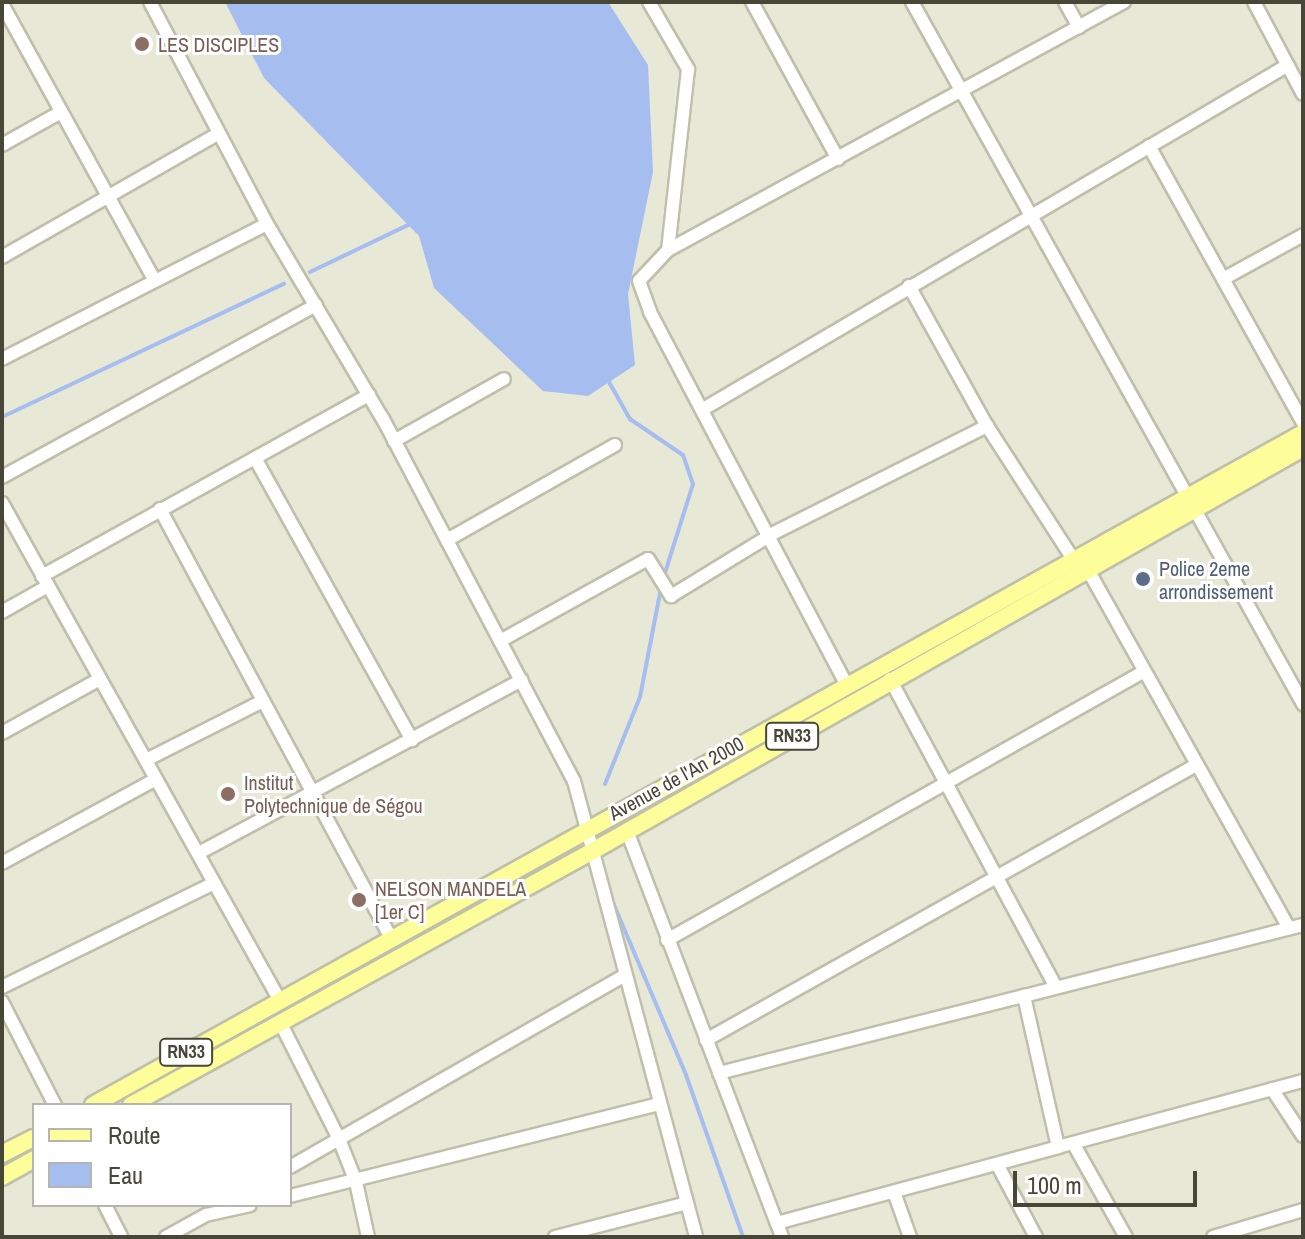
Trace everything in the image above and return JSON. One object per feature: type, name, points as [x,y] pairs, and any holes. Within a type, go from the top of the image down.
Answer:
[{"type":"main road","name":"Avenue de l'An 2000","points":[[135,1103],[591,852],[1194,502],[1303,433]]},
{"type":"main road","name":"Avenue de l'An 2000","points":[[1194,502],[1303,448]]},
{"type":"main road","name":"Avenue de l'An 2000","points":[[97,1103],[585,828],[847,685],[1081,566]]},
{"type":"main road","points":[[2,1154],[32,1139]]},
{"type":"main road","points":[[2,1177],[32,1160]]},
{"type":"street","points":[[150,2],[267,224],[369,395],[574,781],[623,976],[696,1237]]},
{"type":"street","points":[[649,2],[688,69],[668,250]]},
{"type":"street","points":[[752,2],[838,159]]},
{"type":"street","points":[[912,2],[1030,218],[1194,502],[1303,704]]},
{"type":"street","points":[[1065,2],[1079,27]]},
{"type":"street","points":[[847,685],[772,534],[650,312],[639,281],[668,250],[1124,2]]},
{"type":"street","points":[[1254,2],[1303,94]]},
{"type":"street","points":[[2,4],[155,281]]},
{"type":"street","points":[[705,408],[1288,65]]},
{"type":"street","points":[[2,145],[61,112]]},
{"type":"street","points":[[2,257],[218,134]]},
{"type":"street","points":[[1149,146],[1303,423]]},
{"type":"street","points":[[2,359],[267,224]]},
{"type":"street","points":[[1223,279],[1303,235]]},
{"type":"street","points":[[909,286],[987,426],[1081,566],[1289,928]]},
{"type":"street","points":[[2,477],[316,305]]},
{"type":"street","points":[[394,441],[504,379]]},
{"type":"street","points":[[2,612],[45,581],[160,509],[369,395]]},
{"type":"street","points":[[500,641],[648,559],[671,596],[772,534],[987,426]]},
{"type":"street","points":[[447,540],[615,445]]},
{"type":"street","points":[[255,458],[412,740]]},
{"type":"street","points":[[2,503],[279,999]]},
{"type":"street","points":[[160,509],[390,937]]},
{"type":"street","points":[[667,940],[1143,672]]},
{"type":"street","points":[[2,733],[100,679]]},
{"type":"street","points":[[890,679],[1056,987]]},
{"type":"street","points":[[199,853],[522,680]]},
{"type":"street","points":[[146,760],[263,701]]},
{"type":"street","points":[[706,1040],[1196,765]]},
{"type":"street","points":[[2,863],[156,779]]},
{"type":"street","points":[[627,831],[782,1237]]},
{"type":"street","points":[[2,987],[214,883]]},
{"type":"street","points":[[719,1073],[1303,925]]},
{"type":"street","points":[[292,1166],[623,976]]},
{"type":"street","points":[[1024,996],[1058,1147]]},
{"type":"street","points":[[2,1002],[54,1103]]},
{"type":"street","points":[[280,1022],[339,1139],[356,1182],[368,1237]]},
{"type":"street","points":[[777,1223],[1303,1081]]},
{"type":"street","points":[[1272,1089],[1303,1136]]},
{"type":"street","points":[[292,1196],[659,1104]]},
{"type":"street","points":[[1073,1143],[1126,1237]]},
{"type":"street","points":[[997,1164],[1036,1237]]},
{"type":"street","points":[[894,1192],[910,1237]]},
{"type":"street","points":[[555,1237],[687,1203]]},
{"type":"street","points":[[106,1207],[121,1237]]},
{"type":"street","points":[[166,1237],[220,1207]]},
{"type":"street","points":[[206,1215],[241,1207]]},
{"type":"street","points":[[1213,1237],[1232,1234],[1303,1210]]},
{"type":"shaded area","points":[[2,2],[1303,2],[1303,1237],[2,1237]]},
{"type":"water","points":[[225,2],[608,2],[648,65],[653,172],[628,294],[635,365],[588,396],[543,391],[434,288],[419,236],[264,78]]},
{"type":"waterway","points":[[310,272],[408,225]]},
{"type":"waterway","points":[[2,417],[284,284]]},
{"type":"waterway","points":[[609,382],[630,419],[683,455],[693,484],[663,579]]},
{"type":"waterway","points":[[605,784],[640,697],[661,588]]},
{"type":"waterway","points":[[611,898],[686,1075],[743,1237]]},
{"type":"place","name":"LES DISCIPLES","points":[[142,44]]},
{"type":"place","name":"Police 2eme arrondissement","points":[[1143,579]]},
{"type":"place","name":"Institut Polytechnique de Ségou","points":[[228,794]]},
{"type":"place","name":"NELSON MANDELA [1er C]","points":[[359,900]]}]
